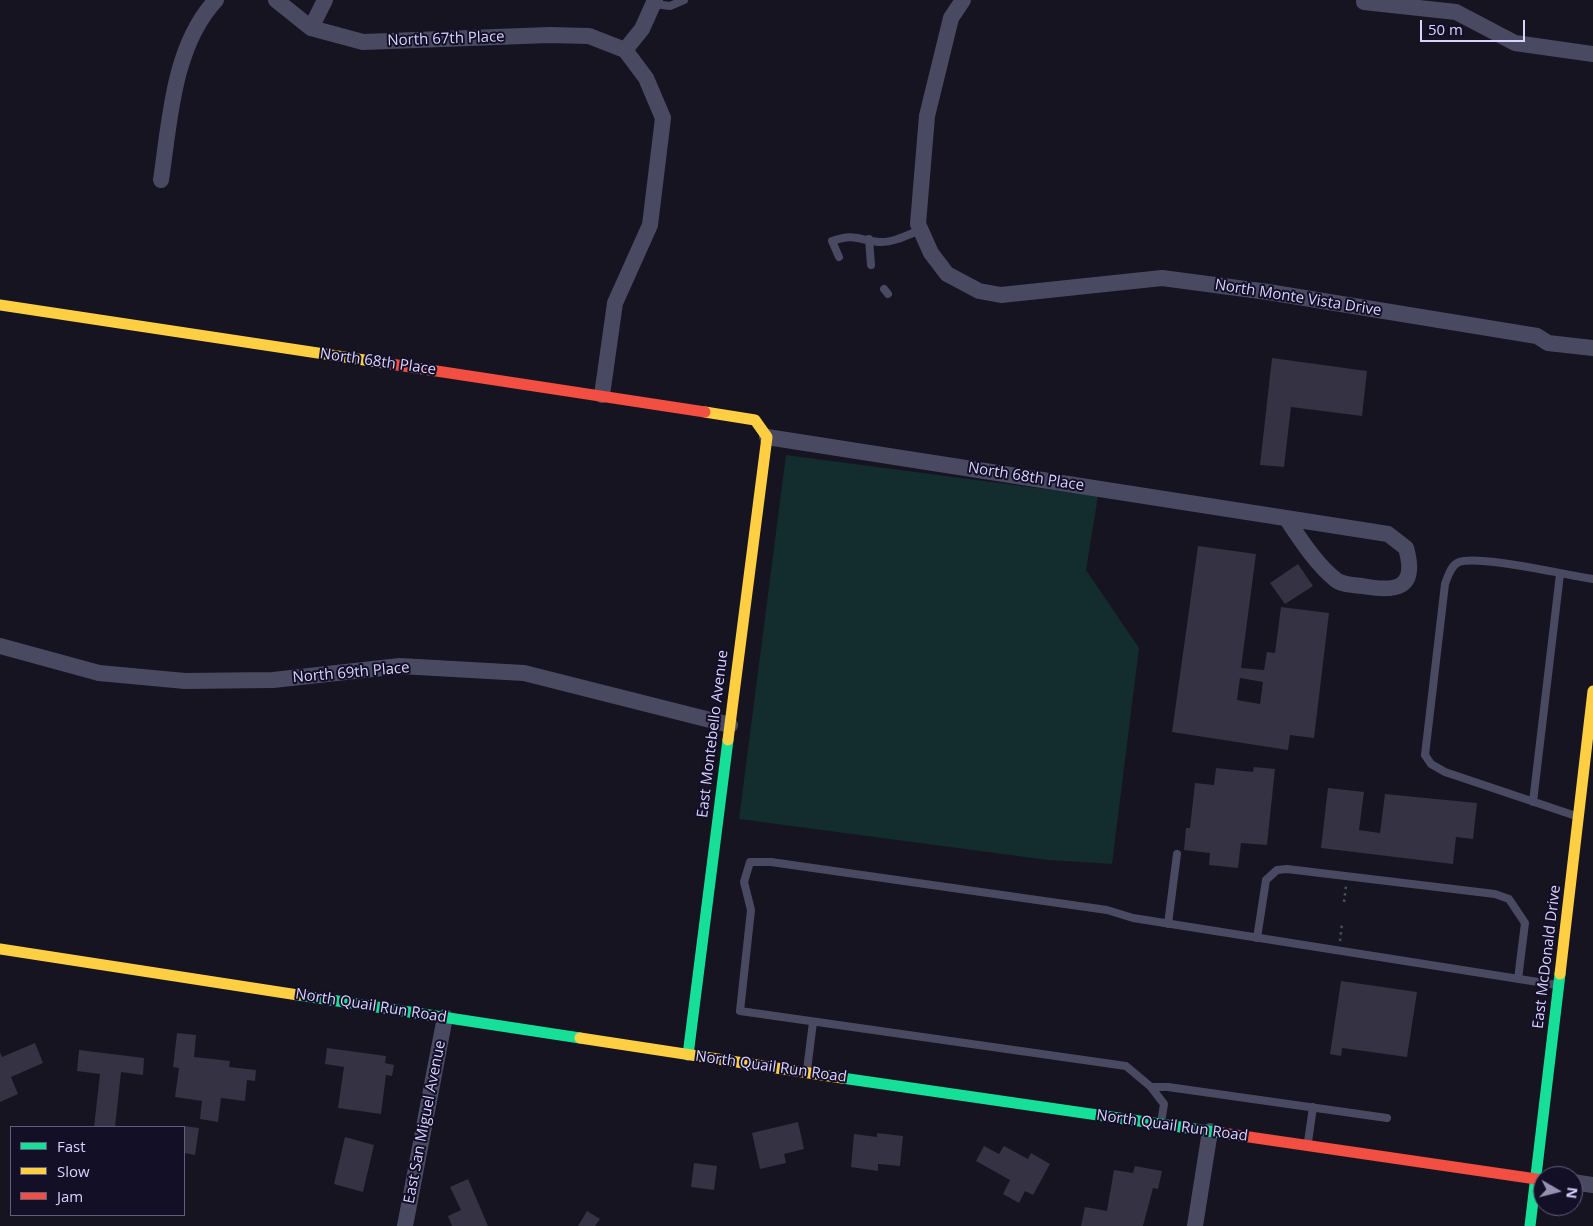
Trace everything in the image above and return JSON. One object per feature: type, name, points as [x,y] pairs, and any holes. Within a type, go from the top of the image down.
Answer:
[{"type":"street","points":[[160,180],[180,62],[208,8],[216,0]]},
{"type":"street","name":"North 67th Place","points":[[276,0],[312,28],[363,42],[549,35],[589,36],[625,50]]},
{"type":"street","points":[[312,28],[326,0]]},
{"type":"street","points":[[920,230],[918,224],[927,116],[951,18],[963,0]]},
{"type":"street","points":[[602,395],[615,303],[650,225],[663,118],[646,78],[625,50],[642,29],[654,2]]},
{"type":"street","points":[[1364,2],[1456,12],[1514,43],[1593,54]]},
{"type":"street","name":"North Monte Vista Drive","points":[[920,230],[931,253],[947,274],[979,291],[1001,294],[1033,293],[1162,278],[1259,291],[1537,336],[1548,343],[1593,348]]},
{"type":"street","name":"North 68th Place","points":[[0,305],[602,395],[755,420],[766,437],[1286,518],[1388,534],[1406,548],[1409,568],[1405,580],[1397,589],[1386,590],[1337,582],[1301,541],[1286,518]]},
{"type":"street","name":"East Montebello Avenue","points":[[688,1056],[766,437]]},
{"type":"street","name":"North 69th Place","points":[[0,646],[99,673],[184,681],[272,680],[400,666],[524,673],[730,725]]},
{"type":"street","name":"East McDonald Drive","points":[[1540,1166],[1558,985],[1593,691]]},
{"type":"street","name":"North Quail Run Road","points":[[0,949],[688,1056],[1533,1179]]},
{"type":"street","name":"East San Miguel Avenue","points":[[405,1226],[445,1017]]},
{"type":"street","points":[[1195,1226],[1210,1131]]},
{"type":"street","name":"East McDonald Drive","points":[[1530,1226],[1533,1211]]},
{"type":"lane","points":[[654,2],[670,6],[684,0]]},
{"type":"lane","points":[[839,257],[832,241],[846,236],[879,242],[893,240],[920,230]]},
{"type":"lane","points":[[869,239],[871,265]]},
{"type":"lane","points":[[1578,817],[1445,772],[1430,764],[1426,755],[1444,597],[1449,571],[1457,563],[1470,560],[1593,579]]},
{"type":"lane","points":[[1533,802],[1560,574]]},
{"type":"lane","points":[[1168,924],[1176,854]]},
{"type":"lane","points":[[1161,1124],[1164,1104],[1151,1087],[1126,1066],[740,1011],[751,910],[744,882],[750,862],[771,862],[1107,910],[1134,918],[1168,924],[1558,985]]},
{"type":"lane","points":[[1257,938],[1266,880],[1277,870],[1287,869],[1495,894],[1509,900],[1525,923],[1518,979]]},
{"type":"lane","points":[[807,1072],[813,1022]]},
{"type":"lane","points":[[1151,1087],[1168,1086],[1387,1118]]},
{"type":"lane","points":[[1307,1146],[1313,1107]]},
{"type":"path","points":[[1344,902],[1346,885]]},
{"type":"path","points":[[1340,941],[1342,923]]},
{"type":"green space","points":[[786,455],[1098,496],[1086,570],[1139,648],[1112,864],[1048,860],[739,819]]},
{"type":"building","points":[[1272,358],[1367,371],[1362,416],[1291,407],[1284,467],[1260,465]]},
{"type":"building","points":[[1198,546],[1256,554],[1241,668],[1264,670],[1267,652],[1275,653],[1281,607],[1329,613],[1314,738],[1290,735],[1288,750],[1172,732]],"holes":[[[1240,678],[1263,682],[1260,704],[1237,700]]]},
{"type":"building","points":[[1298,564],[1313,586],[1285,604],[1270,583]]},
{"type":"building","points":[[1254,767],[1275,769],[1267,845],[1241,843],[1238,868],[1209,865],[1210,853],[1184,850],[1186,828],[1190,828],[1195,783],[1214,785],[1216,768],[1253,772]]},
{"type":"building","points":[[1328,788],[1364,792],[1359,830],[1380,833],[1385,794],[1477,803],[1473,839],[1456,837],[1453,864],[1321,848]]},
{"type":"building","points":[[1341,981],[1417,992],[1407,1057],[1342,1048],[1341,1056],[1330,1054]]},
{"type":"building","points":[[177,1033],[196,1035],[194,1057],[230,1061],[229,1067],[256,1070],[255,1081],[247,1080],[245,1101],[221,1098],[218,1122],[200,1119],[202,1101],[175,1097],[179,1068],[173,1067]]},
{"type":"building","points":[[35,1043],[43,1063],[11,1077],[18,1094],[0,1102],[0,1052],[2,1057]]},
{"type":"building","points":[[327,1048],[386,1056],[385,1063],[394,1065],[392,1076],[386,1075],[381,1114],[338,1108],[344,1067],[325,1064]]},
{"type":"building","points":[[79,1050],[144,1058],[143,1075],[121,1072],[115,1126],[94,1126],[100,1074],[77,1071]]},
{"type":"building","points":[[798,1122],[804,1149],[784,1154],[786,1163],[760,1169],[752,1133]]},
{"type":"building","points":[[185,1126],[199,1128],[195,1155],[185,1153]]},
{"type":"building","points":[[877,1133],[903,1136],[900,1166],[878,1164],[878,1171],[851,1167],[854,1134],[877,1137]]},
{"type":"building","points":[[345,1137],[374,1145],[363,1192],[334,1184]]},
{"type":"building","points":[[984,1146],[999,1154],[1004,1146],[1028,1159],[1031,1153],[1050,1164],[1033,1195],[1025,1191],[1019,1203],[1003,1194],[1010,1180],[976,1161]]},
{"type":"building","points":[[694,1163],[717,1166],[714,1190],[691,1187]]},
{"type":"building","points":[[1135,1166],[1162,1171],[1158,1189],[1153,1188],[1143,1226],[1081,1226],[1085,1207],[1107,1211],[1114,1170],[1133,1173]]},
{"type":"building","points":[[468,1179],[488,1226],[452,1226],[448,1216],[461,1210],[450,1187]]},
{"type":"building","points":[[587,1211],[600,1219],[595,1226],[578,1226]]},
{"type":"traffic: fast","points":[[688,1055],[728,740]]},
{"type":"traffic: fast","points":[[1530,1226],[1560,974]]},
{"type":"traffic: fast","points":[[298,995],[580,1038]]},
{"type":"traffic: fast","points":[[842,1078],[1222,1133]]},
{"type":"traffic: slow","points":[[0,305],[384,363]]},
{"type":"traffic: slow","points":[[705,412],[755,420],[767,437],[728,740]]},
{"type":"traffic: slow","points":[[1560,974],[1593,691]]},
{"type":"traffic: slow","points":[[0,949],[298,995]]},
{"type":"traffic: slow","points":[[580,1038],[842,1078]]},
{"type":"traffic: jam","points":[[384,363],[705,412]]},
{"type":"traffic: jam","points":[[1222,1133],[1533,1179]]}]
